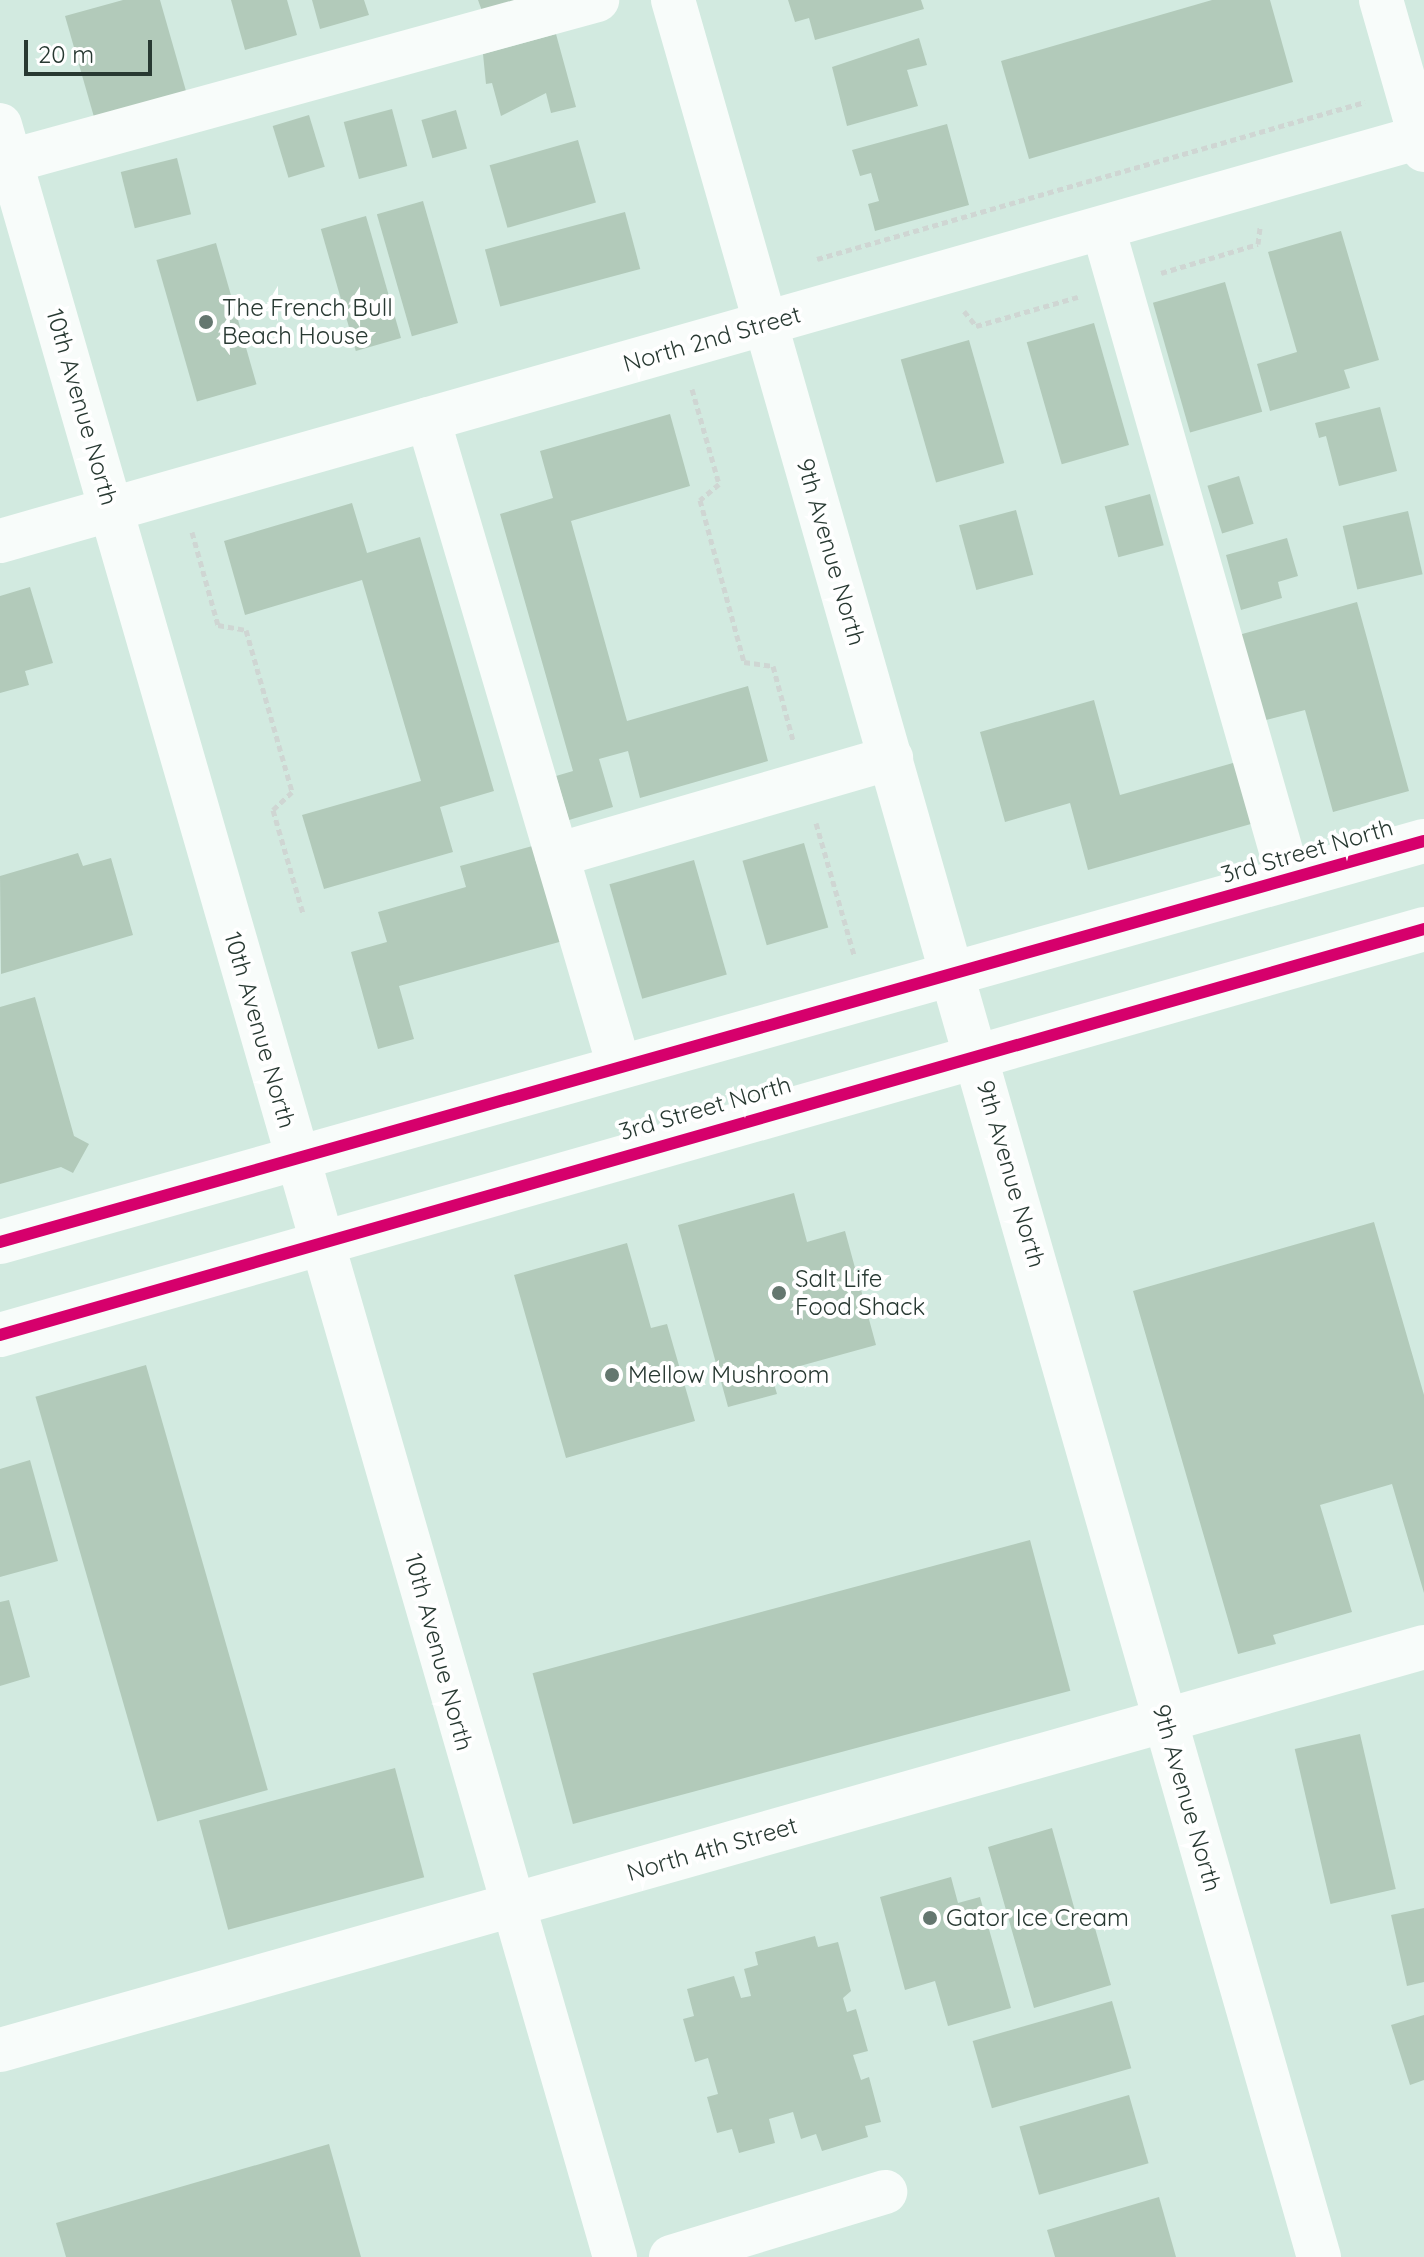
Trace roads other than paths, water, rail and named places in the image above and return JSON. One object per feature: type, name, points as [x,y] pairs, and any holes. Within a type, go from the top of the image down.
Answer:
[{"type":"street","points":[[5,143],[597,0]]},
{"type":"street","name":"9th Avenue North","points":[[673,0],[1319,2257]]},
{"type":"street","points":[[1381,0],[1423,141]]},
{"type":"street","name":"North 2nd Street","points":[[0,541],[1103,228],[1423,141]]},
{"type":"street","name":"10th Avenue North","points":[[5,143],[295,1154],[325,1238],[510,1905],[615,2257]]},
{"type":"street","points":[[1103,228],[1289,879]]},
{"type":"street","points":[[428,419],[619,1066]]},
{"type":"street","points":[[557,855],[891,758]]},
{"type":"street","name":"3rd Street North","points":[[0,1242],[295,1154],[953,975],[1424,841]]},
{"type":"street","name":"3rd Street North","points":[[0,1335],[325,1238],[1424,929]]},
{"type":"street","name":"North 4th Street","points":[[0,2050],[1165,1723],[1424,1647]]},
{"type":"street","points":[[671,2257],[885,2192]]},
{"type":"place","name":"The French Bull Beach House","points":[[206,322]]},
{"type":"place","name":"Salt Life Food Shack","points":[[779,1293]]},
{"type":"place","name":"Mellow Mushroom","points":[[612,1375]]},
{"type":"place","name":"Gator Ice Cream","points":[[930,1918]]}]
